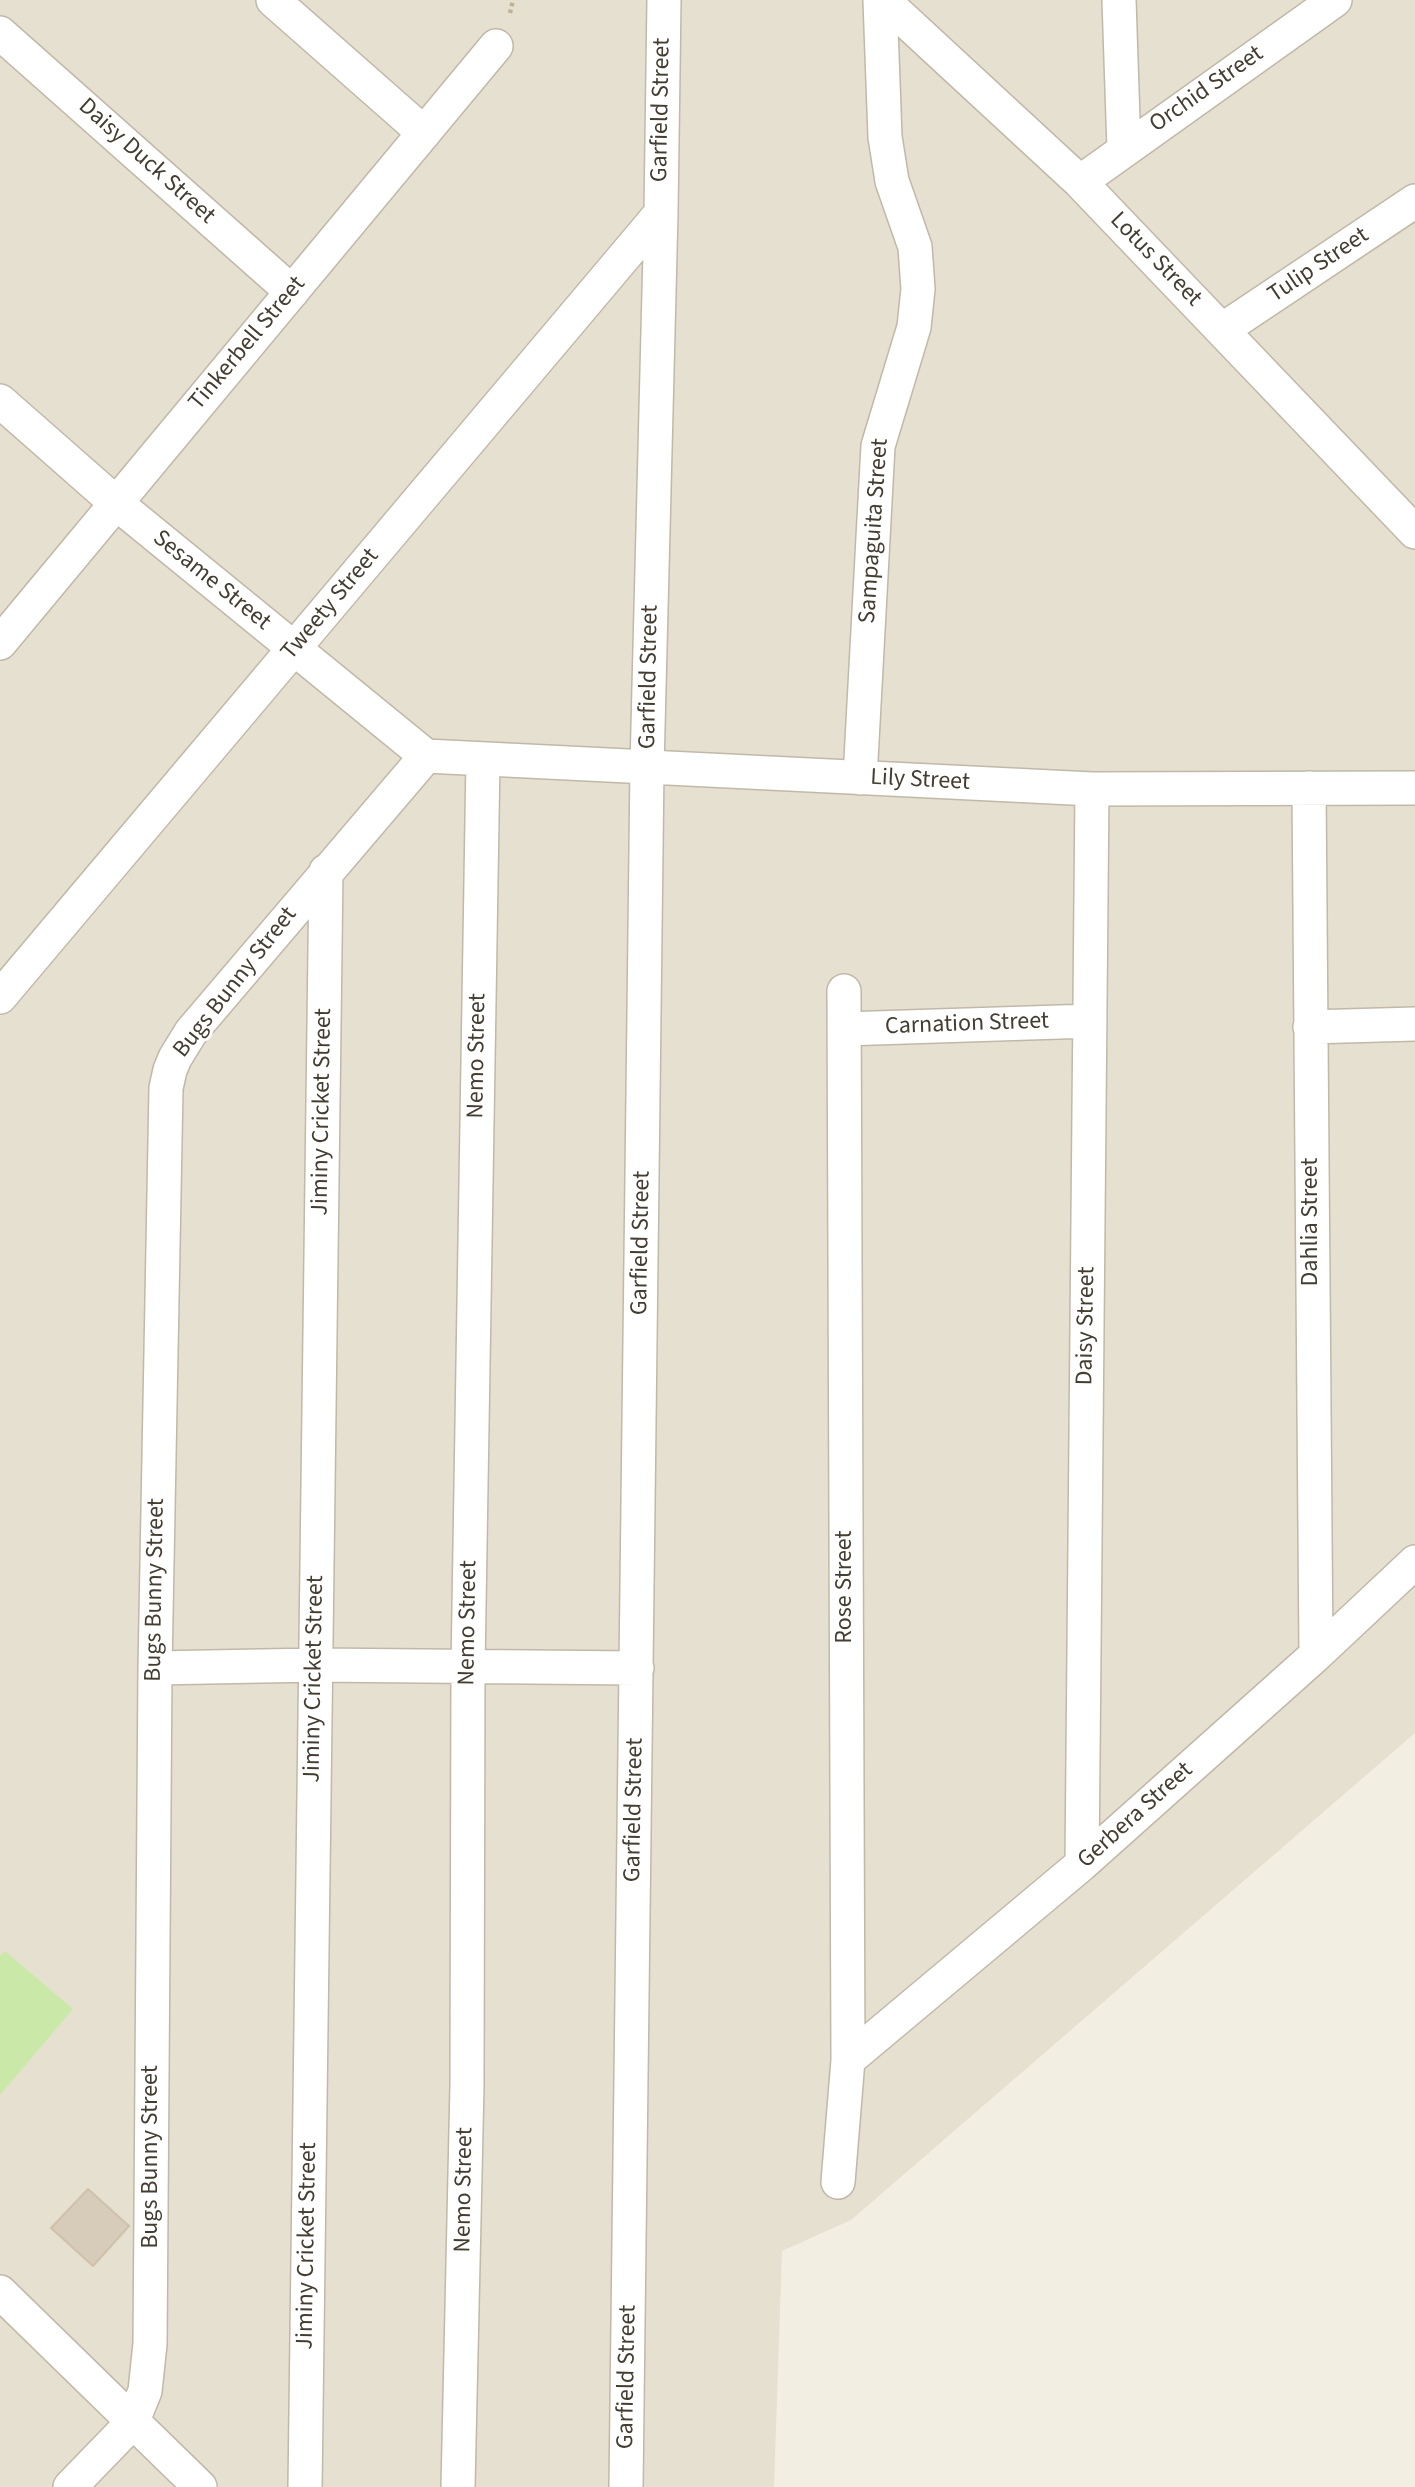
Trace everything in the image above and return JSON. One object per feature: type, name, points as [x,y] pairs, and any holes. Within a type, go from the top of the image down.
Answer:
[{"type":"street","points":[[273,0],[424,133]]},
{"type":"street","name":"Garfield Street","points":[[626,2487],[648,767],[664,0]]},
{"type":"street","name":"Lotus Street","points":[[882,0],[1080,182],[1415,532]]},
{"type":"street","name":"Sampaguita Street","points":[[860,778],[878,446],[914,327],[918,289],[915,247],[892,181],[885,137],[882,0]]},
{"type":"street","points":[[1119,0],[1124,149]]},
{"type":"street","name":"Orchid Street","points":[[1080,182],[1335,0]]},
{"type":"street","name":"Daisy Duck Street","points":[[0,33],[292,292]]},
{"type":"street","name":"Tinkerbell Street","points":[[0,643],[496,46]]},
{"type":"street","name":"Tulip Street","points":[[1222,331],[1412,209]]},
{"type":"street","name":"Tweety Street","points":[[0,996],[661,213]]},
{"type":"street","name":"Sesame Street","points":[[0,401],[116,503],[426,756]]},
{"type":"street","name":"Lily Street","points":[[426,756],[1092,789],[1415,788]]},
{"type":"street","name":"Bugs Bunny Street","points":[[70,2487],[132,2423],[145,2391],[150,2344],[155,1668],[168,1079],[175,1058],[191,1032],[426,756]]},
{"type":"street","name":"Nemo Street","points":[[458,2487],[467,2085],[468,1667],[483,759]]},
{"type":"street","name":"Dahlia Street","points":[[1309,788],[1315,1655]]},
{"type":"street","name":"Daisy Street","points":[[1082,1864],[1092,789]]},
{"type":"street","name":"Jiminy Cricket Street","points":[[305,2487],[326,871]]},
{"type":"street","name":"Rose Street","points":[[838,2182],[848,2060],[844,991]]},
{"type":"street","name":"Carnation Street","points":[[844,1030],[1090,1021]]},
{"type":"street","points":[[1310,1027],[1415,1024]]},
{"type":"street","name":"Gerbera Street","points":[[848,2060],[1082,1864],[1415,1562]]},
{"type":"street","points":[[155,1668],[315,1665],[637,1668]]},
{"type":"street","points":[[0,2292],[200,2487]]},
{"type":"shaded area","points":[[0,0],[1415,0],[1415,1733],[851,2220],[782,2251],[774,2487],[0,2487]]},
{"type":"green space","points":[[5,1951],[73,2009],[0,2095],[0,1956]]},
{"type":"building","points":[[88,2189],[129,2226],[93,2266],[51,2228]]}]
